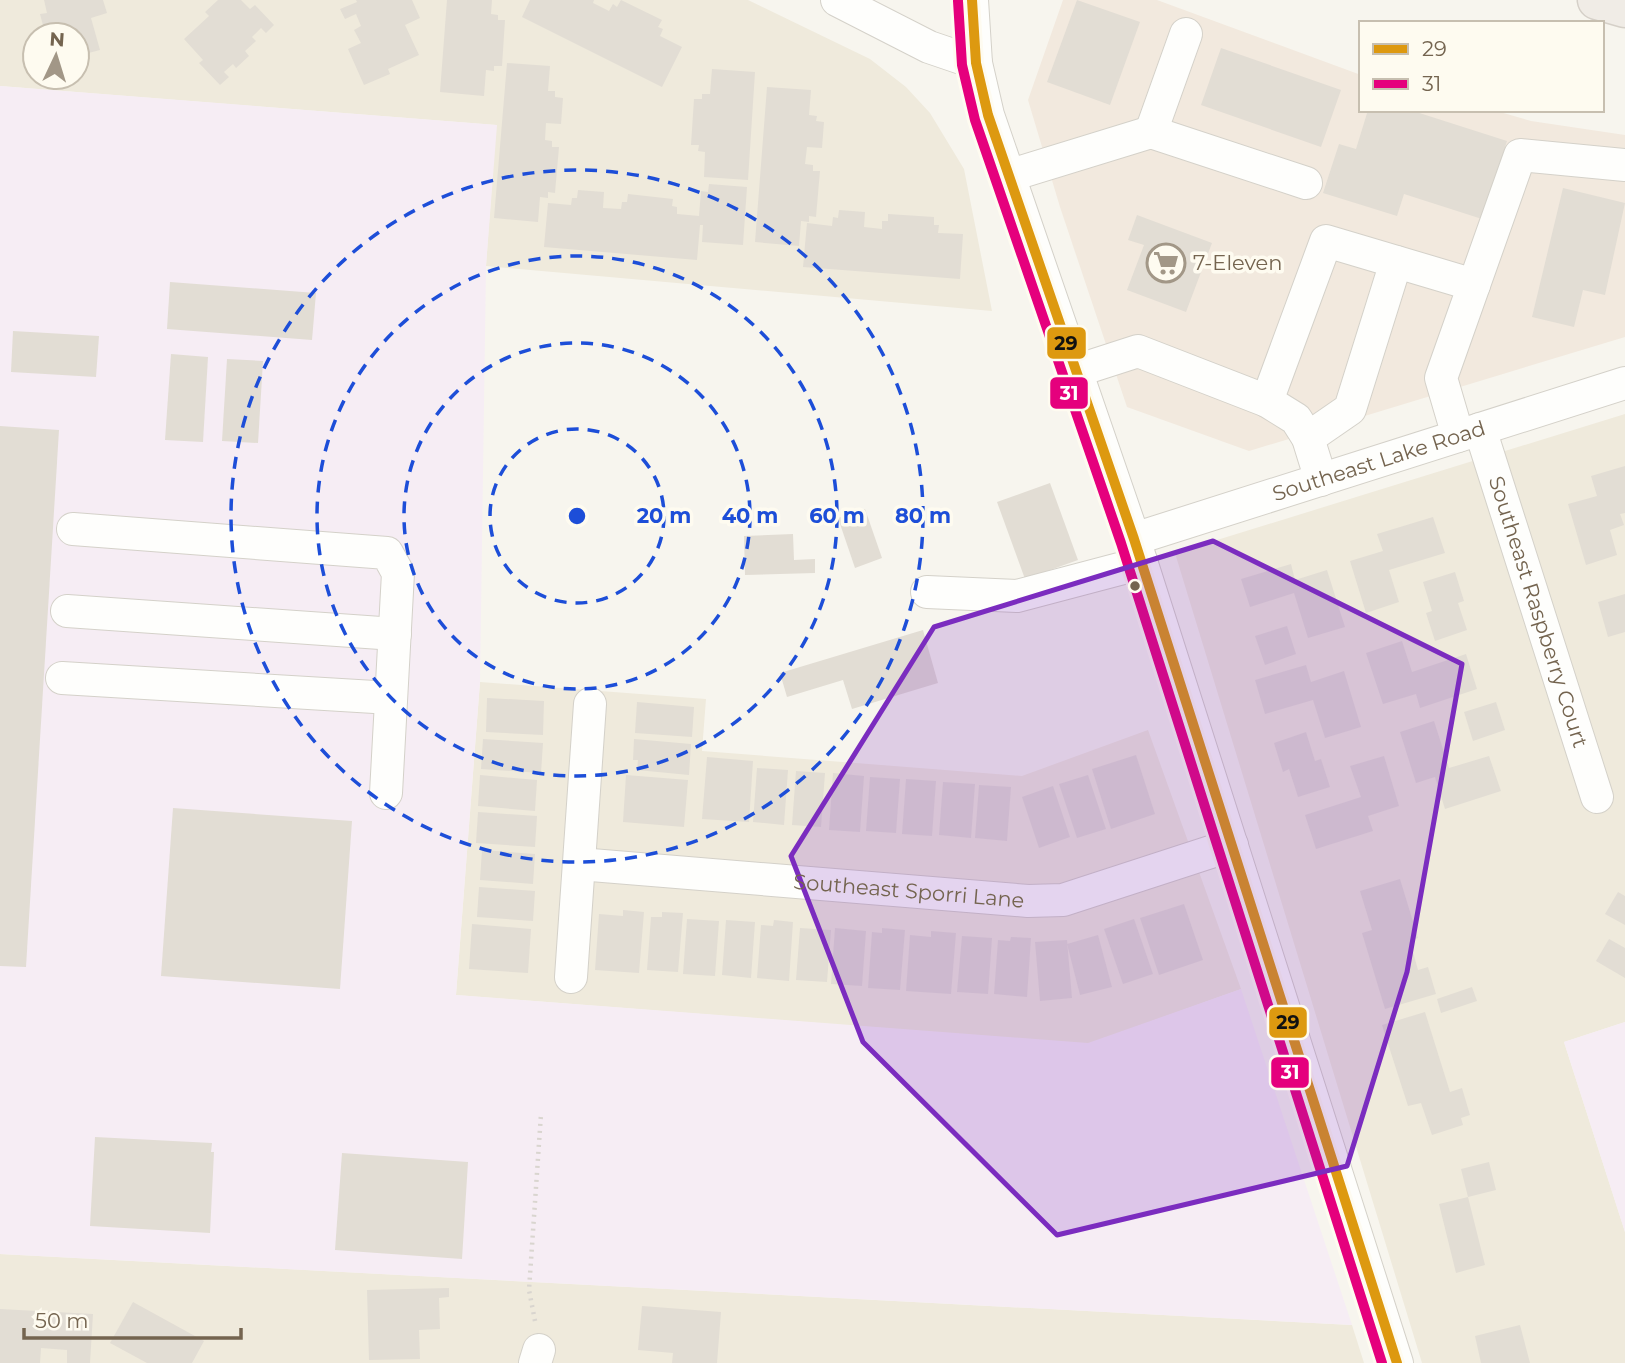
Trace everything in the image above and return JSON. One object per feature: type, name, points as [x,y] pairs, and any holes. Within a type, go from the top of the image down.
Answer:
[{"type":"highway","points":[[1597,0],[1625,8]]},
{"type":"street","points":[[837,0],[929,47],[976,62]]},
{"type":"street","points":[[972,0],[976,62],[988,116],[1138,551],[1397,1363]]},
{"type":"street","points":[[1151,132],[1186,34]]},
{"type":"street","points":[[1008,176],[1151,132],[1306,183]]},
{"type":"street","name":"Southeast Raspberry Court","points":[[1597,797],[1469,432],[1441,378],[1520,155],[1625,165]]},
{"type":"street","points":[[1267,401],[1326,241],[1474,285]]},
{"type":"street","points":[[1308,438],[1350,409],[1396,262]]},
{"type":"street","points":[[1076,371],[1138,351],[1267,401],[1296,419],[1308,438],[1321,480]]},
{"type":"street","name":"Southeast Lake Road","points":[[927,592],[1017,596],[1321,480],[1625,383]]},
{"type":"street","points":[[72,529],[387,553],[398,573],[386,793]]},
{"type":"street","points":[[67,611],[395,634]]},
{"type":"street","points":[[62,678],[391,698]]},
{"type":"street","points":[[571,977],[590,704]]},
{"type":"street","name":"Southeast Sporri Lane","points":[[579,864],[1028,901],[1063,900],[1232,845]]},
{"type":"path","points":[[537,1357],[529,1290],[541,1114]]},
{"type":"highlighted area","points":[[1213,541],[1462,664],[1407,972],[1347,1166],[1057,1235],[863,1042],[791,856],[934,627]]},
{"type":"shaded area","points":[[0,0],[748,0],[870,59],[906,87],[930,113],[964,169],[992,311],[486,266],[496,125],[64,91],[91,91],[91,21],[21,21],[21,88],[0,86]]},
{"type":"shaded area","points":[[1063,0],[1157,0],[1359,74],[1359,112],[1500,112],[1531,121],[1625,135],[1625,337],[1249,451],[1127,407],[1060,207],[1028,100]]},
{"type":"shaded area","points":[[0,86],[21,88],[21,91],[64,91],[497,125],[486,266],[480,682],[456,995],[1088,1043],[1241,989],[1352,1325],[0,1254]]},
{"type":"shaded area","points":[[1625,414],[1625,1022],[1564,1042],[1625,1232],[1625,1363],[1422,1363],[1175,553]]},
{"type":"shaded area","points":[[480,682],[706,699],[702,751],[1022,776],[1148,730],[1241,989],[1088,1044],[456,995]]},
{"type":"shaded area","points":[[1625,1022],[1625,1232],[1564,1042]]},
{"type":"shaded area","points":[[0,1254],[1352,1325],[1364,1363],[0,1363]]},
{"type":"building","points":[[44,0],[103,0],[107,13],[91,18],[100,50],[91,52],[91,21],[42,21],[40,14],[47,13]]},
{"type":"building","points":[[218,0],[241,0],[250,9],[255,5],[274,25],[266,33],[261,28],[252,37],[256,41],[245,51],[249,56],[236,68],[233,64],[224,72],[229,77],[220,85],[199,63],[203,60],[184,39],[209,16],[205,12]]},
{"type":"building","points":[[356,0],[412,0],[420,18],[405,25],[419,55],[388,69],[390,74],[364,85],[348,49],[361,43],[354,30],[361,26],[356,14],[345,19],[340,9],[357,2]]},
{"type":"building","points":[[447,0],[492,0],[491,14],[498,15],[498,20],[505,20],[502,66],[494,66],[494,71],[486,70],[484,96],[440,92]]},
{"type":"building","points":[[530,0],[594,0],[593,3],[609,11],[613,4],[617,7],[621,0],[662,20],[658,27],[663,29],[660,36],[682,47],[662,87],[522,17]]},
{"type":"building","points":[[1077,0],[1140,22],[1110,105],[1047,82]]},
{"type":"building","points":[[1221,48],[1341,90],[1321,147],[1201,105]]},
{"type":"building","points":[[507,63],[550,66],[548,91],[555,91],[555,97],[563,98],[561,124],[546,123],[545,140],[552,141],[552,147],[559,147],[555,193],[548,192],[548,198],[540,197],[538,222],[494,218]]},
{"type":"building","points":[[712,69],[755,72],[748,180],[704,177],[705,152],[698,151],[699,145],[691,145],[694,99],[702,99],[702,94],[710,94]]},
{"type":"building","points":[[767,87],[811,90],[809,115],[817,116],[816,121],[824,122],[822,148],[807,147],[805,164],[813,165],[813,171],[820,171],[816,217],[809,216],[809,222],[801,221],[799,246],[755,242]]},
{"type":"building","points":[[1367,112],[1416,112],[1507,141],[1482,219],[1404,194],[1397,216],[1323,193],[1339,144],[1356,149]]},
{"type":"building","points":[[709,184],[747,187],[743,245],[702,242],[703,225],[700,225],[697,260],[544,247],[548,203],[571,205],[572,198],[577,198],[578,190],[604,192],[603,208],[621,209],[622,202],[627,202],[628,194],[673,199],[672,206],[677,207],[677,214],[699,216],[701,191],[708,192]]},
{"type":"building","points":[[1563,188],[1625,203],[1605,295],[1583,290],[1574,327],[1532,317]]},
{"type":"building","points":[[839,210],[865,212],[864,227],[882,229],[882,221],[888,221],[888,214],[934,217],[934,225],[939,225],[938,233],[963,234],[960,279],[803,267],[807,223],[832,226],[833,217],[838,218]]},
{"type":"building","points":[[1137,215],[1212,243],[1186,312],[1127,290],[1144,245],[1128,240]]},
{"type":"building","points":[[170,282],[316,293],[312,340],[167,329]]},
{"type":"building","points":[[13,331],[99,336],[96,377],[11,372]]},
{"type":"building","points":[[171,354],[208,357],[203,442],[165,440]]},
{"type":"building","points":[[227,359],[263,361],[258,443],[222,441]]},
{"type":"building","points":[[0,426],[59,430],[26,967],[0,966]]},
{"type":"building","points":[[1625,466],[1625,513],[1620,514],[1624,525],[1610,530],[1617,555],[1586,565],[1568,504],[1597,496],[1591,476]]},
{"type":"building","points":[[1050,483],[1078,560],[1025,579],[997,502]]},
{"type":"building","points":[[865,509],[882,558],[855,568],[838,518]]},
{"type":"building","points":[[1433,517],[1445,553],[1389,570],[1399,602],[1366,613],[1350,561],[1383,551],[1377,534]]},
{"type":"building","points":[[793,534],[794,560],[815,559],[815,573],[745,575],[744,536]]},
{"type":"building","points":[[1291,564],[1295,580],[1327,570],[1345,627],[1308,638],[1294,593],[1250,607],[1241,579]]},
{"type":"building","points":[[1455,572],[1464,601],[1458,603],[1467,630],[1435,641],[1426,613],[1432,611],[1423,582]]},
{"type":"building","points":[[1625,594],[1625,632],[1608,637],[1598,602]]},
{"type":"building","points":[[1287,626],[1296,654],[1265,665],[1255,636]]},
{"type":"building","points":[[923,630],[938,683],[852,709],[843,680],[787,697],[780,673]]},
{"type":"building","points":[[1402,641],[1412,672],[1466,654],[1477,689],[1420,708],[1416,694],[1383,704],[1366,653]]},
{"type":"building","points":[[1306,665],[1311,682],[1344,671],[1361,727],[1325,738],[1313,700],[1265,714],[1255,680]]},
{"type":"building","points":[[487,698],[544,701],[543,735],[486,732]]},
{"type":"building","points":[[637,702],[694,707],[692,737],[635,733]]},
{"type":"building","points":[[1496,702],[1505,730],[1473,741],[1464,712]]},
{"type":"building","points":[[1434,721],[1449,768],[1489,756],[1501,791],[1445,809],[1435,777],[1416,783],[1400,732]]},
{"type":"building","points":[[1306,732],[1315,761],[1321,759],[1330,787],[1298,797],[1289,769],[1283,772],[1274,743]]},
{"type":"building","points":[[483,739],[543,743],[541,773],[481,769]]},
{"type":"building","points":[[634,739],[691,744],[689,775],[637,770],[638,760],[633,760]]},
{"type":"building","points":[[1136,755],[1155,814],[1111,829],[1092,769]]},
{"type":"building","points":[[1384,756],[1399,806],[1368,816],[1373,831],[1316,849],[1305,815],[1361,797],[1350,766]]},
{"type":"building","points":[[707,757],[753,761],[749,822],[702,819]]},
{"type":"building","points":[[757,768],[788,770],[784,825],[753,822]]},
{"type":"building","points":[[796,771],[825,773],[821,827],[792,825]]},
{"type":"building","points":[[833,773],[864,776],[860,832],[829,830]]},
{"type":"building","points":[[480,775],[537,780],[535,811],[478,806]]},
{"type":"building","points":[[626,775],[688,780],[684,827],[623,822]]},
{"type":"building","points":[[1088,775],[1106,829],[1077,838],[1059,784]]},
{"type":"building","points":[[870,777],[900,779],[896,833],[866,831]]},
{"type":"building","points":[[906,779],[936,781],[932,836],[902,834]]},
{"type":"building","points":[[943,782],[975,784],[971,838],[939,835]]},
{"type":"building","points":[[979,785],[1011,787],[1007,841],[975,838]]},
{"type":"building","points":[[1053,786],[1070,837],[1039,848],[1022,797]]},
{"type":"building","points":[[173,808],[352,821],[340,989],[161,976]]},
{"type":"building","points":[[478,812],[537,816],[535,847],[476,843]]},
{"type":"building","points":[[482,850],[535,854],[533,884],[480,880]]},
{"type":"building","points":[[1400,879],[1418,938],[1410,941],[1418,970],[1428,967],[1436,994],[1385,1009],[1362,933],[1372,930],[1360,891]]},
{"type":"building","points":[[479,887],[535,891],[533,921],[477,917]]},
{"type":"building","points":[[1618,892],[1625,896],[1625,925],[1605,914]]},
{"type":"building","points":[[1184,904],[1203,960],[1159,975],[1140,918]]},
{"type":"building","points":[[623,910],[644,912],[639,973],[595,970],[599,914],[623,916]]},
{"type":"building","points":[[662,912],[683,913],[678,972],[647,970],[651,917],[662,917]]},
{"type":"building","points":[[687,919],[719,921],[715,976],[683,974]]},
{"type":"building","points":[[1134,919],[1153,974],[1123,984],[1104,929]]},
{"type":"building","points":[[726,920],[755,922],[751,978],[722,975]]},
{"type":"building","points":[[774,920],[793,922],[789,981],[757,978],[761,925],[773,926]]},
{"type":"building","points":[[472,924],[531,929],[528,973],[469,969]]},
{"type":"building","points":[[800,928],[831,930],[827,982],[796,980]]},
{"type":"building","points":[[835,928],[866,931],[862,986],[831,984]]},
{"type":"building","points":[[882,928],[905,930],[900,990],[868,988],[872,932],[882,933]]},
{"type":"building","points":[[931,931],[956,933],[951,994],[906,991],[910,935],[931,937]]},
{"type":"building","points":[[1098,935],[1112,987],[1080,995],[1067,944]]},
{"type":"building","points":[[962,936],[992,938],[988,994],[957,992]]},
{"type":"building","points":[[1011,937],[1031,938],[1027,997],[994,994],[998,940],[1010,941]]},
{"type":"building","points":[[1609,939],[1625,948],[1625,978],[1596,961]]},
{"type":"building","points":[[1067,940],[1072,998],[1040,1001],[1035,942]]},
{"type":"building","points":[[1472,987],[1477,1001],[1441,1013],[1437,999]]},
{"type":"building","points":[[1425,1012],[1450,1092],[1462,1088],[1470,1115],[1461,1118],[1463,1125],[1432,1135],[1421,1103],[1408,1106],[1382,1025]]},
{"type":"building","points":[[95,1137],[212,1143],[211,1152],[214,1152],[210,1233],[90,1226]]},
{"type":"building","points":[[342,1153],[468,1162],[462,1259],[335,1250]]},
{"type":"building","points":[[1489,1162],[1496,1190],[1468,1197],[1461,1169]]},
{"type":"building","points":[[1468,1197],[1485,1265],[1456,1273],[1439,1204]]},
{"type":"building","points":[[449,1288],[449,1297],[439,1298],[440,1329],[419,1330],[420,1359],[369,1360],[367,1290]]},
{"type":"building","points":[[133,1302],[204,1341],[192,1363],[147,1363],[110,1343]]},
{"type":"building","points":[[642,1306],[721,1312],[717,1363],[672,1363],[673,1353],[638,1350]]},
{"type":"building","points":[[0,1309],[93,1314],[90,1363],[67,1363],[67,1350],[41,1348],[40,1363],[0,1363]]},
{"type":"building","points":[[1520,1325],[1530,1363],[1481,1363],[1475,1336]]},
{"type":"transit line","name":"29","points":[[972,0],[976,63],[988,115],[1134,539],[1397,1363]]},
{"type":"transit line","name":"31","points":[[958,1],[962,65],[975,120],[1121,543],[1382,1363]]},
{"type":"place","name":"7-Eleven","points":[[1166,263]]}]
